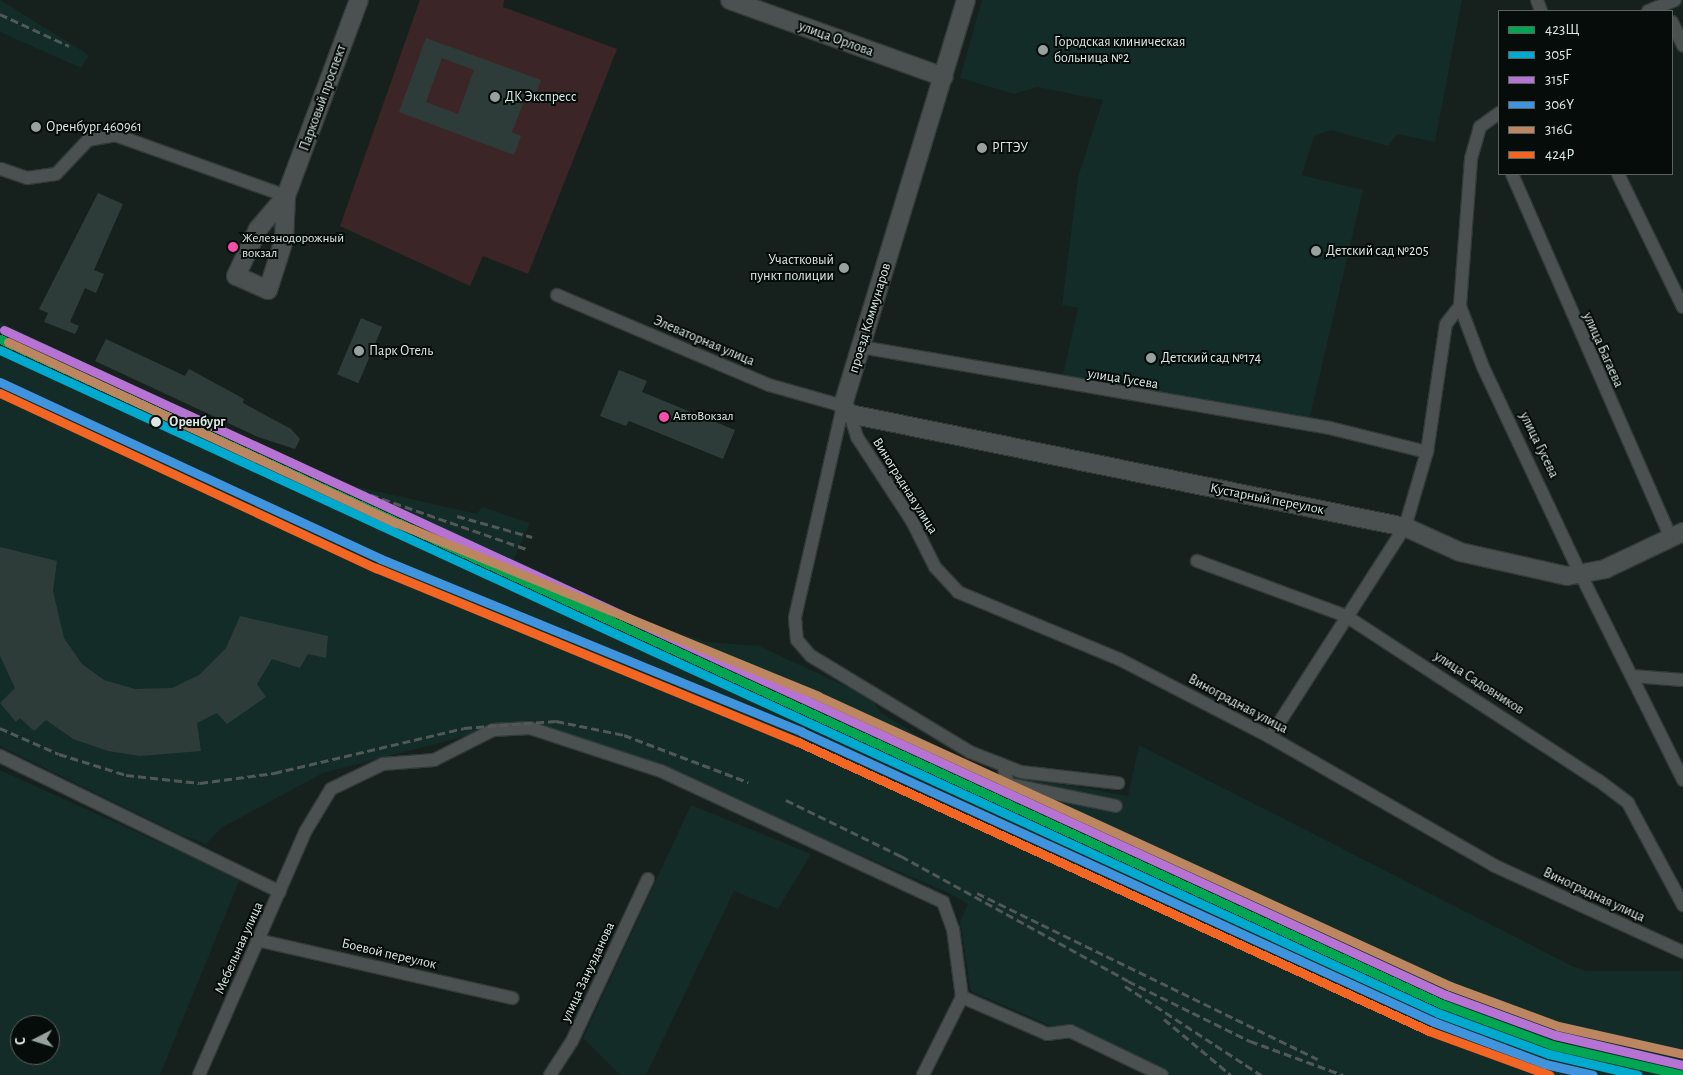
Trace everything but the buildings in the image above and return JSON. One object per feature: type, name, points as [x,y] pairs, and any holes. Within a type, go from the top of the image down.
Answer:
[{"type":"street","name":"Парковый проспект","points":[[286,196],[258,229],[236,276],[268,290],[284,240],[286,196],[359,0]]},
{"type":"street","name":"улица Орлова","points":[[730,0],[944,77]]},
{"type":"street","name":"проезд Коммунаров","points":[[966,0],[861,347],[847,410],[798,596],[796,640],[811,656],[970,752],[1003,765]]},
{"type":"street","points":[[1651,10],[1667,4]]},
{"type":"street","points":[[1673,24],[1683,46]]},
{"type":"street","name":"улица Гусева","points":[[1498,114],[1480,127],[1471,159],[1460,306],[1483,367],[1581,575],[1683,780]]},
{"type":"street","points":[[1,169],[28,178],[56,174],[88,140],[115,135],[286,196]]},
{"type":"street","name":"улица Багаева","points":[[1512,175],[1677,535]]},
{"type":"street","points":[[1618,175],[1683,307]]},
{"type":"street","name":"Элеваторная улица","points":[[557,295],[768,385],[847,410]]},
{"type":"street","points":[[1270,737],[1346,616],[1405,527],[1427,452],[1446,324],[1460,306]]},
{"type":"street","name":"улица Гусева","points":[[861,347],[961,367],[1330,428],[1427,452]]},
{"type":"street","name":"Кустарный переулок","points":[[847,410],[1405,527],[1498,563],[1581,575]]},
{"type":"street","name":"Виноградная улица","points":[[847,410],[857,437],[935,567],[958,592],[1119,658],[1270,737],[1495,866],[1683,952]]},
{"type":"street","points":[[1581,575],[1677,535]]},
{"type":"street","name":"улица Садовников","points":[[1197,561],[1346,616],[1628,803],[1683,905]]},
{"type":"street","points":[[1632,676],[1683,680]]},
{"type":"street","name":"Мебельная улица","points":[[199,1075],[305,832],[331,789],[343,781],[383,764],[448,755],[493,730],[530,728],[661,771],[943,902],[953,929],[962,997]]},
{"type":"street","points":[[0,756],[280,892]]},
{"type":"street","points":[[1003,765],[1021,772],[1118,783]]},
{"type":"street","points":[[1003,765],[1008,784],[1116,806]]},
{"type":"street","name":"улица Занузданова","points":[[550,1075],[572,1041],[648,879]]},
{"type":"street","name":"Боевой переулок","points":[[257,940],[513,998]]},
{"type":"street","points":[[923,1075],[962,997],[1047,1034],[1070,1031],[1162,1075]]},
{"type":"shaded area","points":[[0,0],[89,55],[81,68],[0,32]]},
{"type":"shaded area","points":[[420,0],[504,0],[503,7],[617,49],[528,274],[483,256],[470,286],[340,226]]},
{"type":"shaded area","points":[[982,0],[1462,0],[1435,142],[1397,134],[1388,146],[1331,130],[1314,136],[1302,175],[1363,190],[1309,421],[1063,375],[1078,308],[1062,305],[1078,177],[1103,100],[1037,87],[1014,94],[960,78]]},
{"type":"shaded area","points":[[0,322],[336,482],[477,514],[482,507],[530,523],[514,559],[643,621],[706,642],[759,646],[871,698],[880,712],[967,767],[1128,796],[1139,745],[1572,966],[1587,971],[1682,971],[1683,1075],[1164,1075],[971,991],[960,922],[968,904],[949,893],[626,754],[538,725],[489,730],[323,773],[221,828],[206,844],[177,833],[0,746]]},
{"type":"shaded area","points":[[0,770],[240,879],[160,1075],[0,1075]]},
{"type":"shaded area","points":[[691,805],[811,854],[778,909],[734,891],[646,1075],[620,1075],[583,1038]]},
{"type":"railway","points":[[0,14],[69,46]]},
{"type":"railway","points":[[314,475],[527,549]]},
{"type":"railway","points":[[457,516],[532,537]]},
{"type":"railway","points":[[0,728],[59,754],[126,775],[200,783],[274,773],[464,728],[556,721],[624,735],[748,782]]},
{"type":"railway","points":[[786,800],[901,856],[1128,981],[1250,1041],[1343,1075]]},
{"type":"railway","points":[[977,893],[1318,1059]]},
{"type":"railway","points":[[1125,986],[1261,1075]]},
{"type":"railway","points":[[1164,1019],[1231,1075]]},
{"type":"transit line","name":"315F","points":[[4,330],[1446,995],[1555,1035],[1683,1065]]},
{"type":"transit line","name":"423Щ","points":[[0,339],[1442,1004],[1552,1045],[1683,1075]]},
{"type":"transit line","name":"316G","points":[[8,342],[397,523],[818,696],[1450,986],[1558,1026],[1683,1054]]},
{"type":"transit line","name":"305F","points":[[0,350],[1438,1013],[1549,1054],[1638,1075]]},
{"type":"transit line","name":"306Y","points":[[0,382],[381,559],[802,732],[1434,1022],[1545,1064],[1593,1075]]},
{"type":"transit line","name":"424Р","points":[[0,393],[376,568],[798,742],[1429,1031],[1549,1075]]},
{"type":"place","name":"Городская клиническая больница №2","points":[[1043,50]]},
{"type":"place","name":"ДК Экспресс","points":[[495,97]]},
{"type":"place","name":"Оренбург 460961","points":[[36,127]]},
{"type":"place","name":"РГТЭУ","points":[[982,148]]},
{"type":"place","name":"Железнодорожный вокзал","points":[[233,247]]},
{"type":"place","name":"Детский сад №205","points":[[1316,251]]},
{"type":"place","name":"Участковый пункт полиции","points":[[844,268]]},
{"type":"place","name":"Парк Отель","points":[[359,351]]},
{"type":"place","name":"Детский сад №174","points":[[1151,358]]},
{"type":"place","name":"АвтоВокзал","points":[[664,417]]},
{"type":"place","name":"Оренбург","points":[[156,422]]}]
